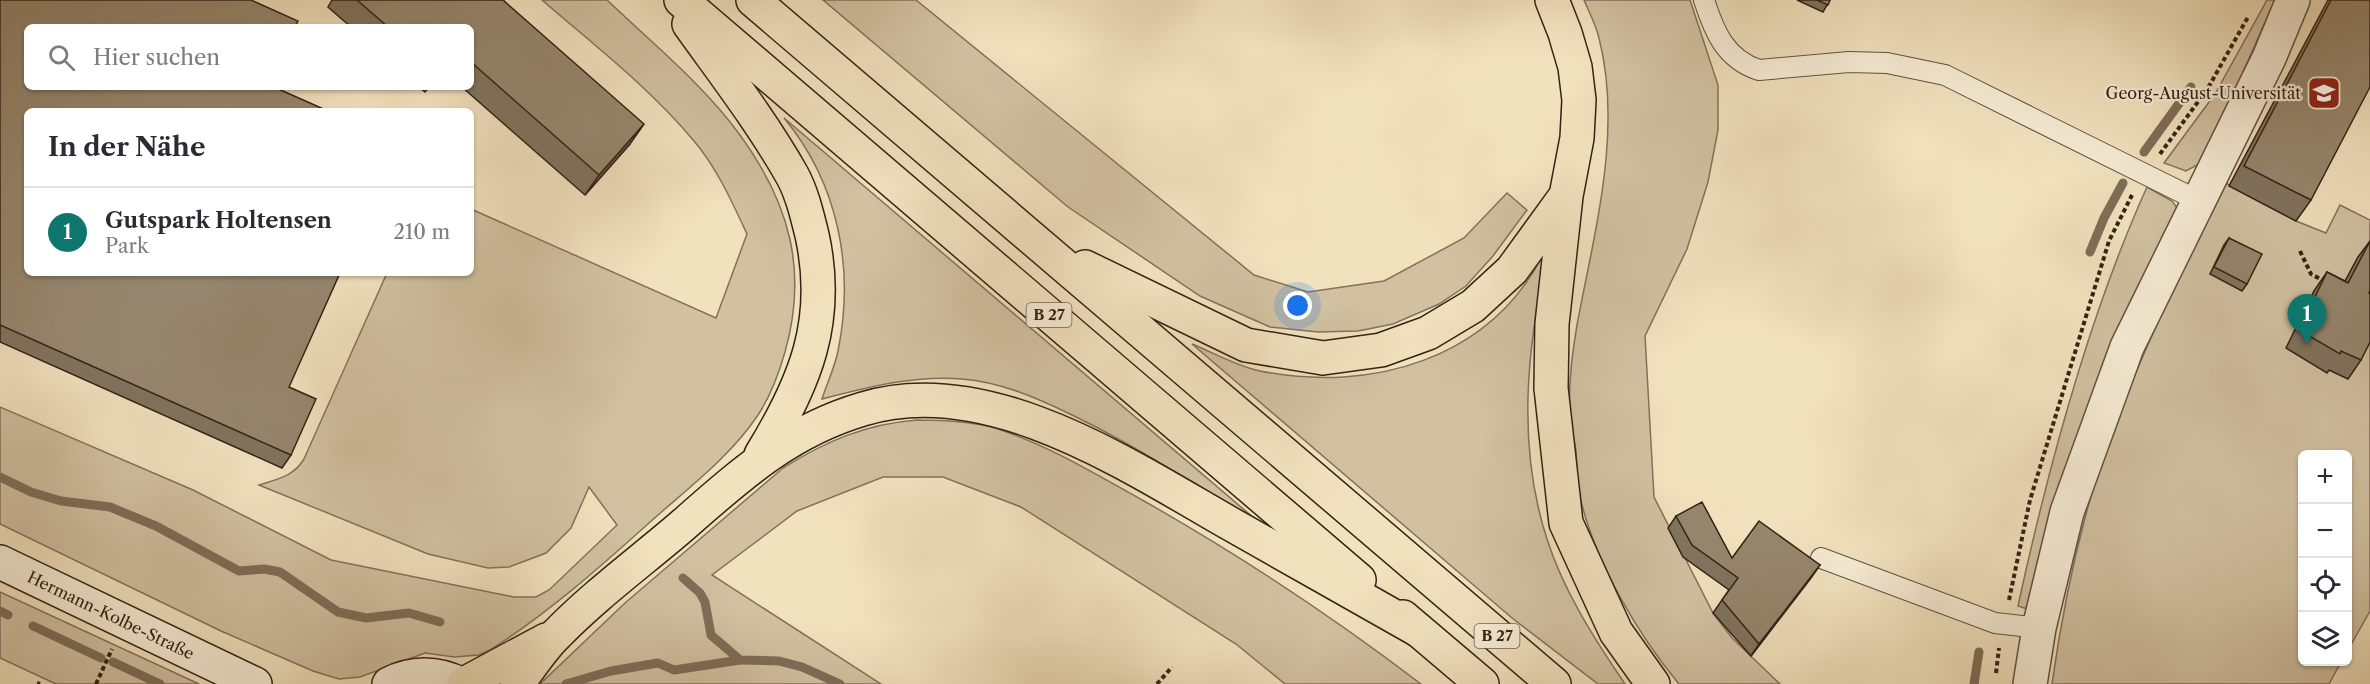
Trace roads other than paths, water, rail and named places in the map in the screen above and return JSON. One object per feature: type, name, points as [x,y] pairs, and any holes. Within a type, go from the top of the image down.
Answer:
[{"type":"highway","points":[[673,0],[793,177],[806,210],[814,246],[819,282],[814,343],[796,394],[759,460]]},
{"type":"highway","name":"B 27","points":[[681,0],[1482,684]]},
{"type":"highway","name":"B 27","points":[[753,0],[1430,581],[1554,684]]},
{"type":"highway","points":[[1552,0],[1575,67],[1579,100],[1573,166],[1566,196],[1552,324],[1551,388],[1566,524],[1616,632],[1653,684]]},
{"type":"highway","points":[[1040,245],[1246,345],[1323,358],[1381,350],[1428,333],[1473,306],[1512,270],[1566,196]]},
{"type":"highway","points":[[517,684],[556,634],[759,460],[799,434],[866,408],[910,400],[988,408],[1029,420],[1116,458],[1418,630]]},
{"type":"highway","points":[[462,684],[556,634]]},
{"type":"street","points":[[2030,684],[2039,628],[2067,512],[2097,423],[2127,346],[2269,58],[2293,0]]},
{"type":"street","name":"Hermann-Kolbe-Straße","points":[[0,562],[255,684]]},
{"type":"street","points":[[389,684],[404,678],[437,675],[462,684]]},
{"type":"lane","points":[[1704,0],[1713,29],[1722,45],[1745,66],[1759,70],[1849,62],[1887,63],[1945,75],[2197,200]]},
{"type":"lane","points":[[1821,558],[1995,623],[2039,628]]},
{"type":"waterway","points":[[2144,152],[2191,87]]},
{"type":"waterway","points":[[2090,252],[2104,218],[2123,183]]},
{"type":"waterway","points":[[0,477],[31,492],[61,501],[110,507],[156,526],[239,571],[264,569],[280,572],[338,612],[366,618],[409,613],[440,622]]},
{"type":"waterway","points":[[683,578],[700,593],[705,602],[711,635],[740,660],[779,661],[802,667],[840,684]]},
{"type":"waterway","points":[[0,611],[8,615]]},
{"type":"waterway","points":[[33,626],[101,658]]},
{"type":"waterway","points":[[1974,684],[1979,652]]},
{"type":"waterway","points":[[566,684],[611,671],[658,663],[674,670],[740,660]]},
{"type":"waterway","points":[[113,662],[160,684]]},
{"type":"place","name":"Georg-August-Universität","points":[[2324,93]]},
{"type":"place","name":"Gutspark Holtensen","points":[[2307,344]]}]
